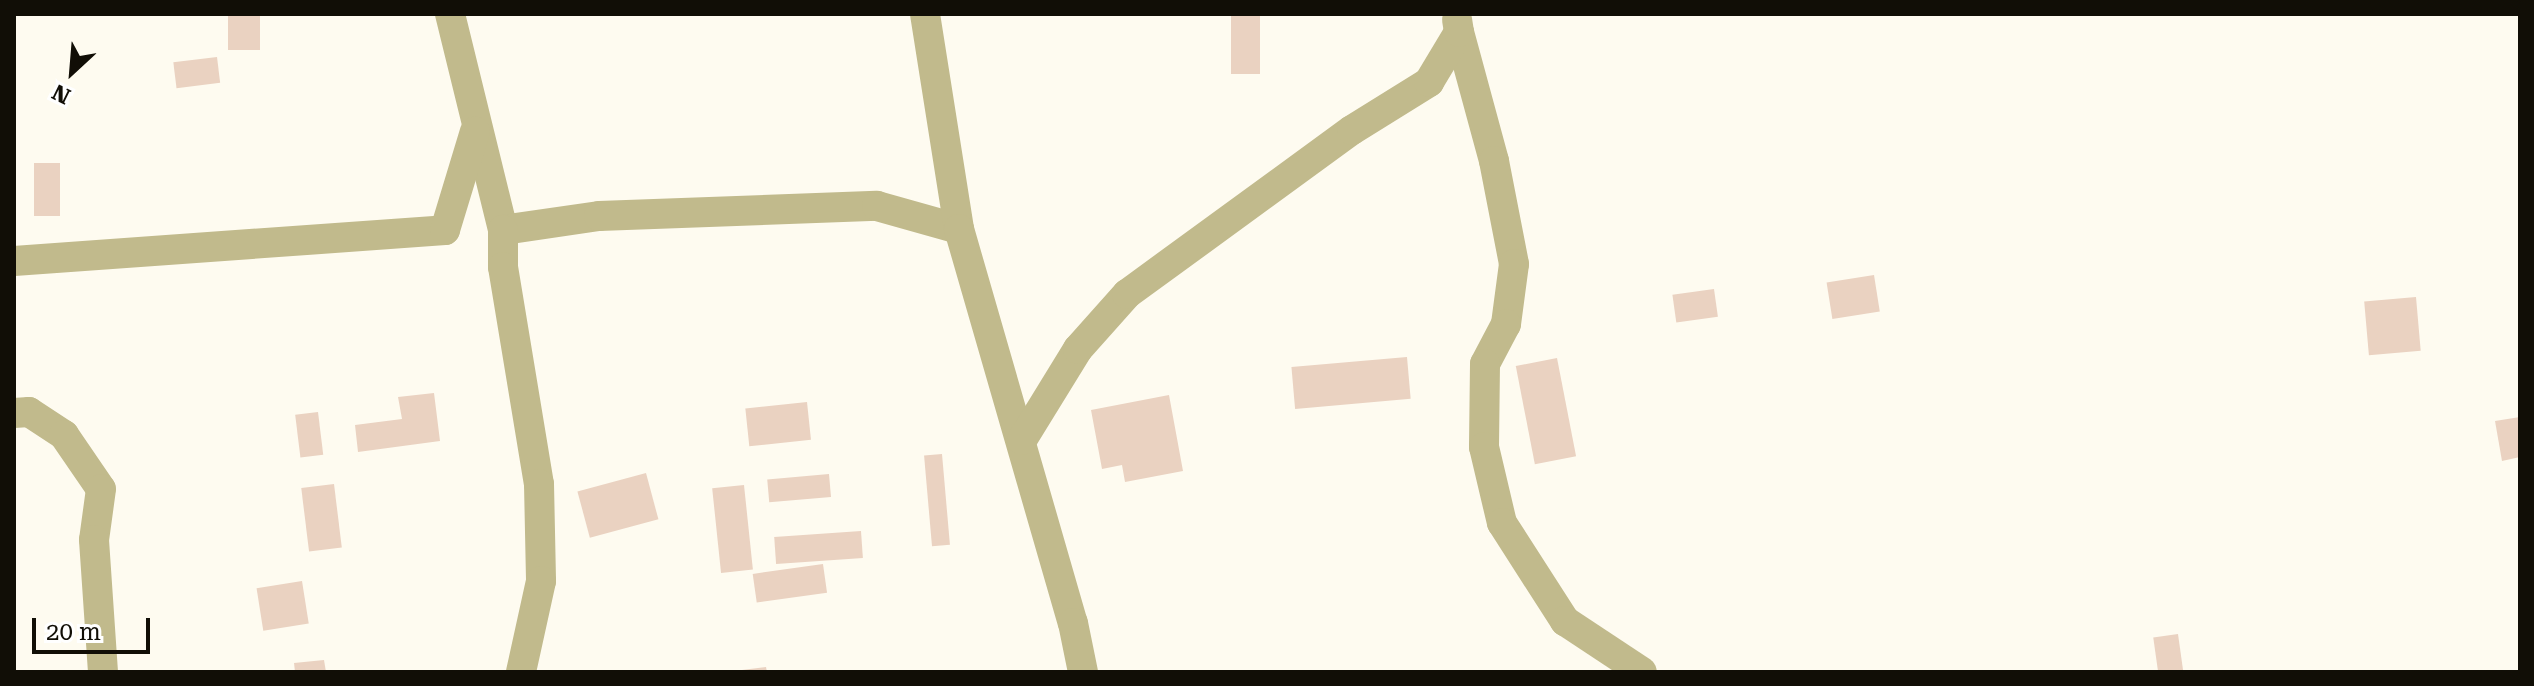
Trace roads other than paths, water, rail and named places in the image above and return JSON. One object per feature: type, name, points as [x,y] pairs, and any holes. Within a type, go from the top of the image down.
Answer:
[{"type":"street","points":[[450,14],[475,131],[503,230],[503,267],[539,484],[541,581],[521,672]]},
{"type":"street","points":[[925,14],[959,229],[1022,440],[1083,672]]},
{"type":"street","points":[[1022,440],[1078,349],[1127,294],[1352,130],[1429,82],[1458,23]]},
{"type":"street","points":[[1458,23],[1494,161],[1514,264],[1506,324],[1485,364],[1484,447],[1502,523],[1565,621],[1642,672]]},
{"type":"street","points":[[14,261],[445,230],[475,131]]},
{"type":"street","points":[[503,230],[599,216],[877,206],[959,229]]},
{"type":"street","points":[[14,413],[29,412],[64,435],[101,489],[94,540],[103,672]]}]
